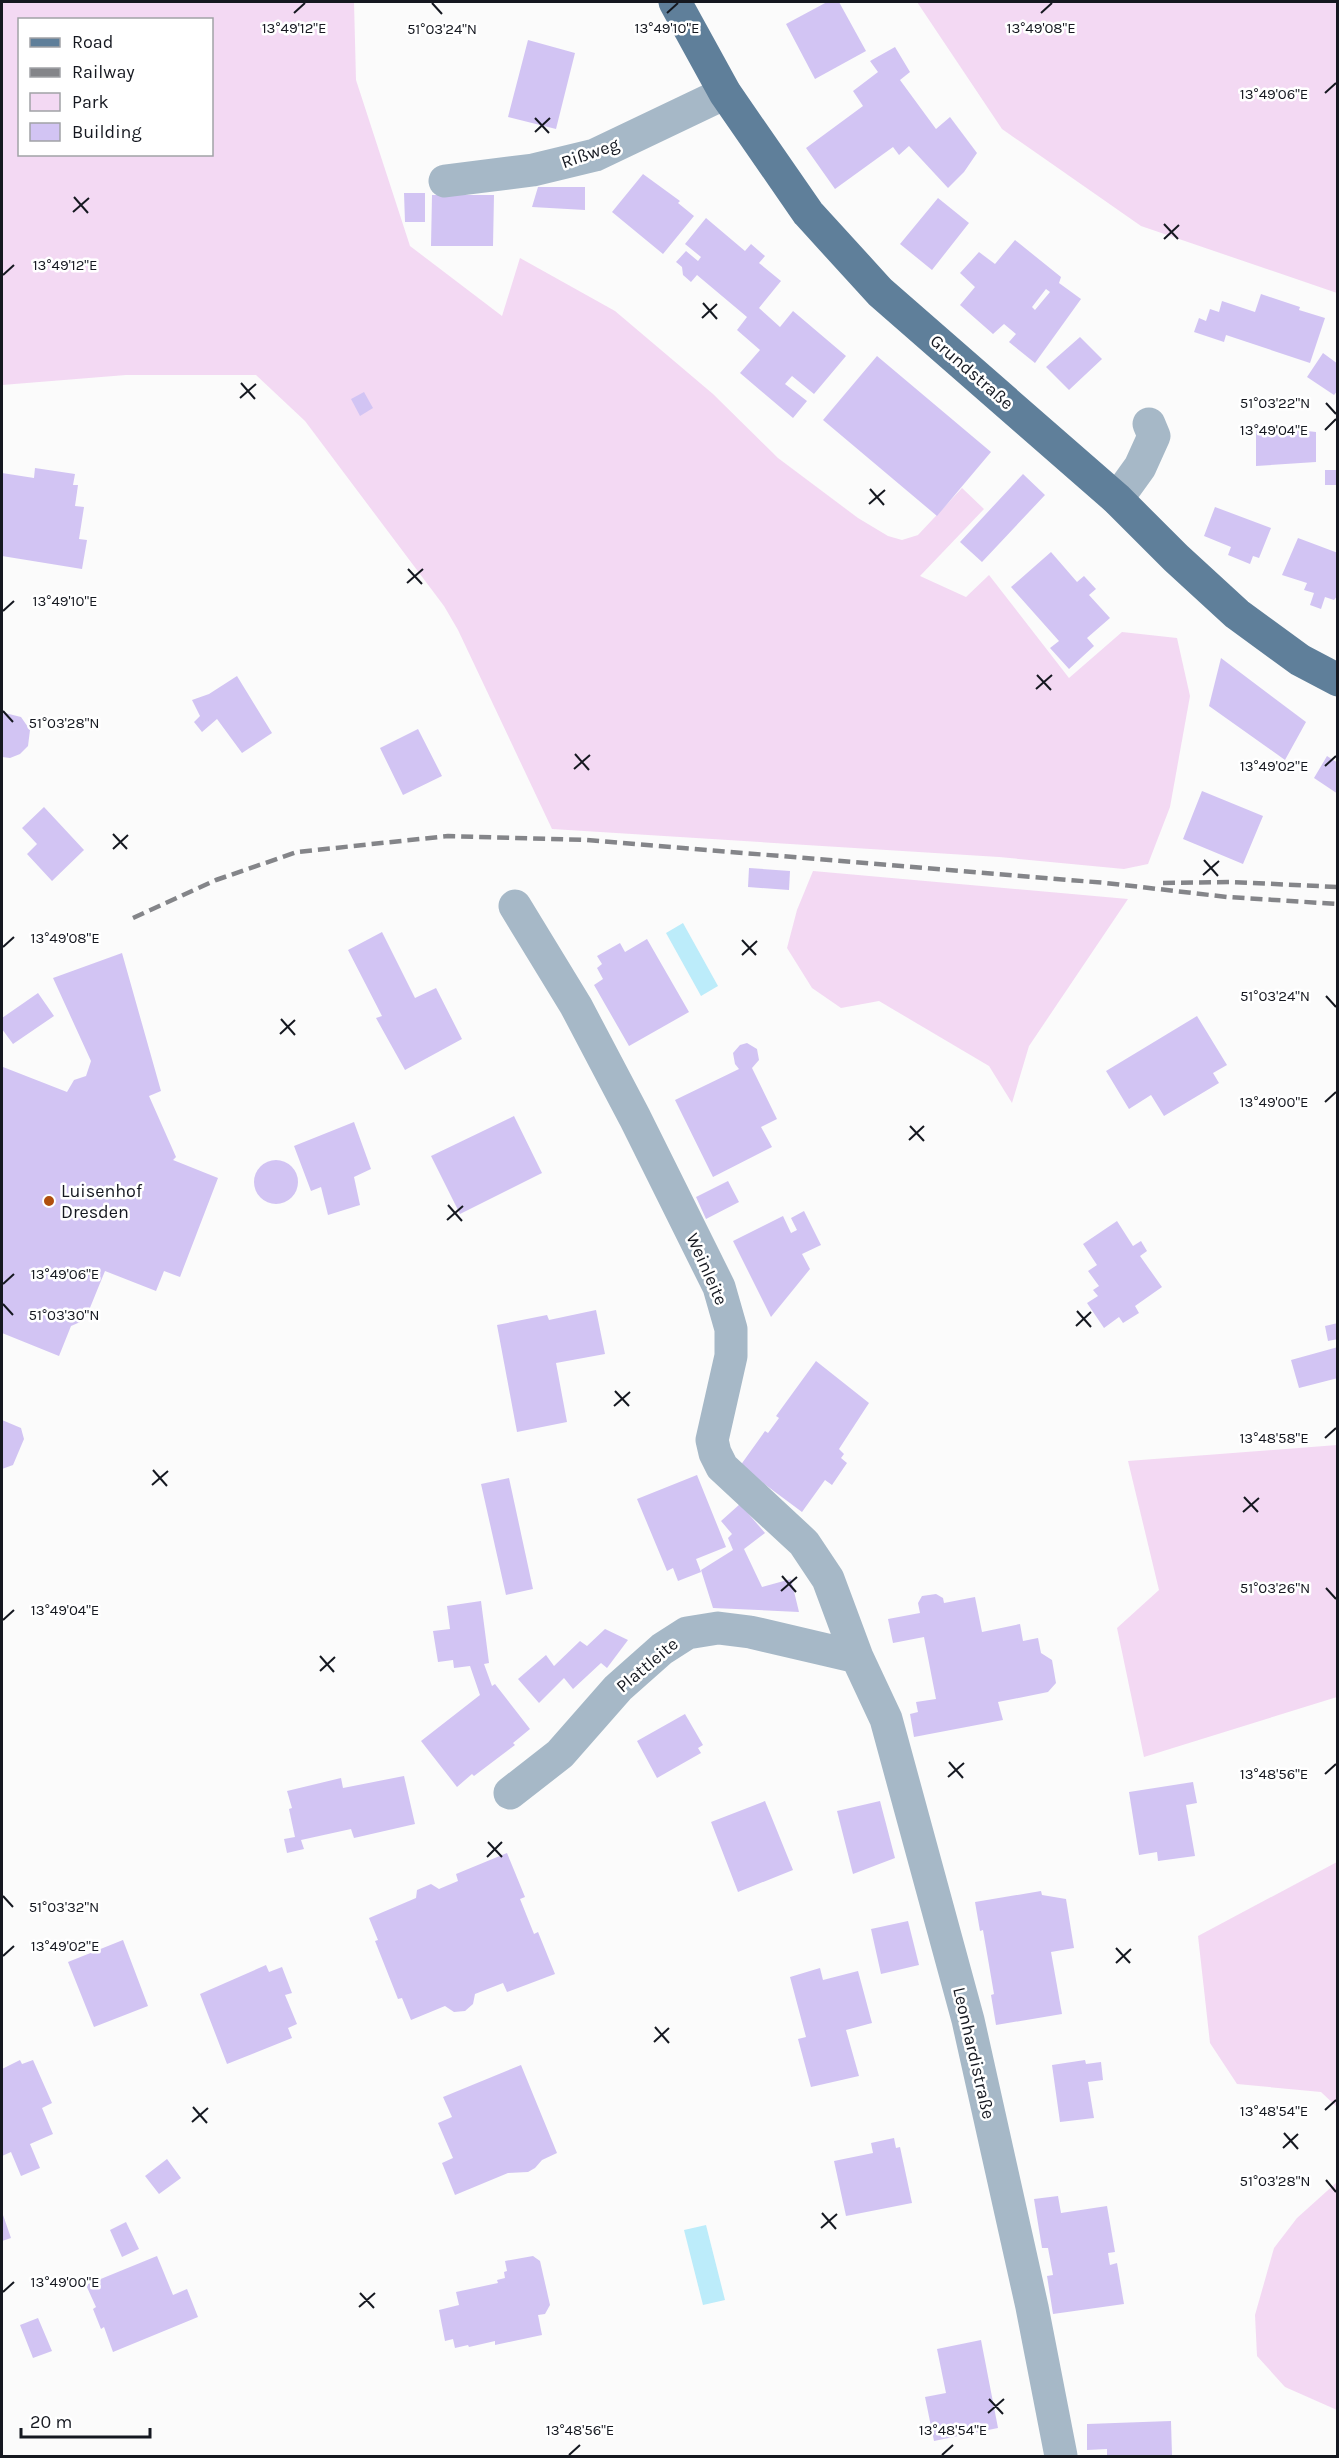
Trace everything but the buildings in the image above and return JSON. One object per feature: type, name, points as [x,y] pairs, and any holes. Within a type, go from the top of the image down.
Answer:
[{"type":"main road","name":"Grundstraße","points":[[675,2],[725,93],[808,213],[880,292],[1117,499],[1237,614],[1300,660],[1338,680]]},
{"type":"street","name":"Rißweg","points":[[445,181],[533,170],[595,155],[725,93]]},
{"type":"street","points":[[1117,499],[1140,468],[1154,436],[1149,424]]},
{"type":"street","name":"Weinleite","points":[[515,906],[576,1006],[719,1287],[731,1329],[731,1356],[712,1440],[715,1453],[722,1467],[804,1543],[828,1579],[857,1658]]},
{"type":"street","name":"Plattleite","points":[[510,1793],[560,1754],[618,1688],[662,1649],[687,1633],[718,1628],[750,1632],[857,1658]]},
{"type":"street","name":"Leonhardistraße","points":[[857,1658],[886,1719],[968,2020],[1032,2307],[1061,2457]]},
{"type":"green space","points":[[2,2],[354,2],[356,80],[410,246],[502,316],[520,258],[615,311],[713,394],[778,458],[858,518],[888,536],[902,540],[918,535],[962,488],[984,509],[920,576],[966,597],[989,575],[1069,678],[1122,632],[1177,638],[1190,696],[1170,807],[1148,864],[1124,869],[999,857],[552,829],[458,630],[444,606],[305,421],[256,375],[126,375],[2,385]]},
{"type":"green space","points":[[917,2],[1337,2],[1337,293],[1141,226],[1002,129]]},
{"type":"green space","points":[[813,871],[1128,899],[1029,1046],[1012,1103],[989,1066],[879,1001],[841,1008],[812,988],[787,948],[797,910]]},
{"type":"green space","points":[[1337,1445],[1337,1697],[1144,1757],[1117,1628],[1159,1590],[1128,1461]]},
{"type":"green space","points":[[1337,1862],[1337,2107],[1321,2092],[1237,2084],[1210,2043],[1198,1936]]},
{"type":"green space","points":[[1337,2182],[1337,2410],[1285,2387],[1257,2356],[1255,2315],[1274,2248],[1297,2218]]},
{"type":"water","points":[[683,923],[718,986],[701,996],[666,933]]},
{"type":"water","points":[[706,2225],[725,2300],[703,2305],[684,2230]]},
{"type":"railway","points":[[133,918],[216,880],[297,852],[448,836],[587,840],[1106,883],[1227,897],[1338,904]]},
{"type":"railway","points":[[1163,883],[1232,882],[1338,887]]},
{"type":"place","name":"Luisenhof Dresden","points":[[49,1201]]}]
